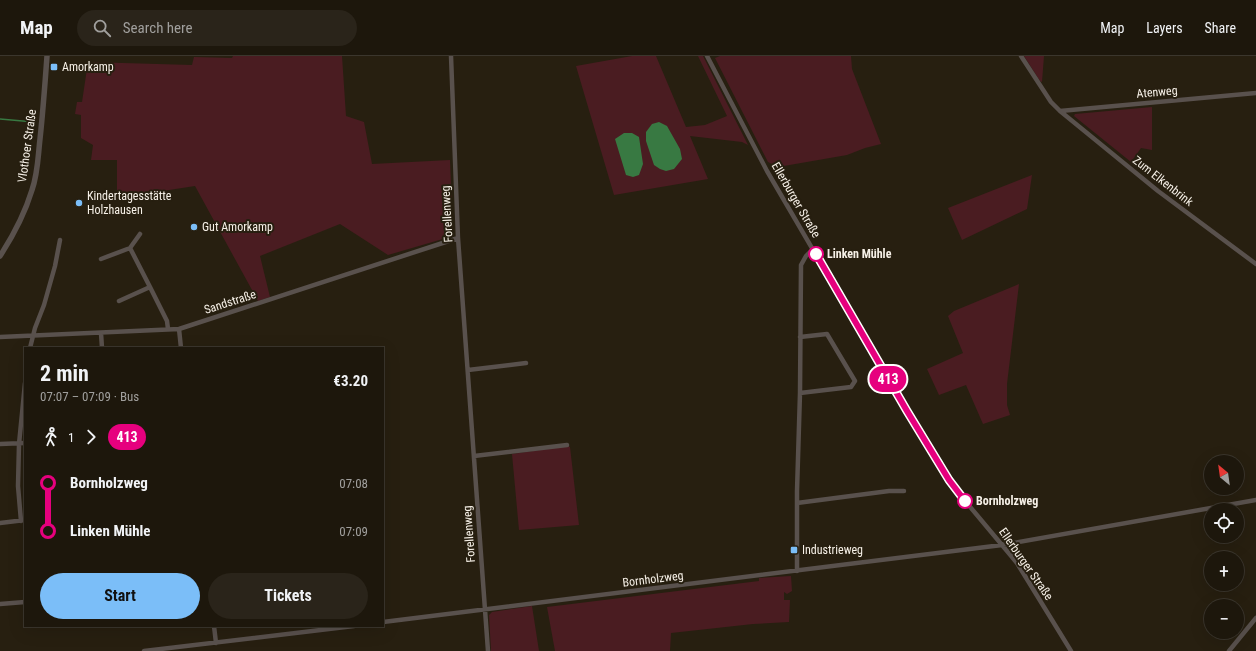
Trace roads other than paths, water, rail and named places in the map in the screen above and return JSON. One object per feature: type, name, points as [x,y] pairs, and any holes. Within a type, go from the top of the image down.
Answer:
[{"type":"street","name":"Vlothoer Straße","points":[[0,256],[13,234],[32,191],[43,123],[47,56]]},
{"type":"street","name":"Forellenweg","points":[[451,56],[458,238],[488,651]]},
{"type":"street","name":"Ellerburger Straße","points":[[707,56],[768,171],[945,474],[959,494],[1002,545],[1027,579],[1071,651]]},
{"type":"street","name":"Zum Elkenbrink","points":[[1021,56],[1051,102],[1060,111],[1158,191],[1256,264]]},
{"type":"street","name":"Atenweg","points":[[1060,111],[1256,93]]},
{"type":"street","points":[[101,259],[130,248],[140,234]]},
{"type":"street","name":"Sandstraße","points":[[0,337],[179,329],[458,238]]},
{"type":"street","points":[[30,347],[55,266],[60,240]]},
{"type":"street","points":[[130,248],[167,321],[168,329]]},
{"type":"street","points":[[797,571],[801,265],[806,256],[813,249]]},
{"type":"street","points":[[119,301],[150,287]]},
{"type":"street","points":[[179,329],[182,347]]},
{"type":"street","points":[[101,333],[102,347]]},
{"type":"street","points":[[800,337],[827,334],[855,381],[851,387],[800,393]]},
{"type":"street","points":[[468,370],[526,363]]},
{"type":"street","points":[[0,523],[23,521],[18,486],[19,444],[24,393]]},
{"type":"street","points":[[0,444],[24,443]]},
{"type":"street","points":[[474,456],[567,445]]},
{"type":"street","points":[[797,503],[904,490]]},
{"type":"street","name":"Bornholzweg","points":[[384,622],[1002,545],[1256,500]]},
{"type":"street","points":[[0,604],[24,602]]},
{"type":"street","points":[[1229,651],[1256,618]]},
{"type":"street","points":[[214,627],[216,643]]},
{"type":"street","points":[[144,651],[346,627]]},
{"type":"waterway","points":[[0,119],[34,122]]},
{"type":"place","name":"Amorkamp","points":[[54,67]]},
{"type":"place","name":"Kindertagesstätte Holzhausen","points":[[79,203]]},
{"type":"place","name":"Gut Amorkamp","points":[[194,227]]},
{"type":"place","name":"Linken Mühle","points":[[816,254]]},
{"type":"place","name":"Bornholzweg","points":[[965,501]]},
{"type":"place","name":"Industrieweg","points":[[794,550]]}]
